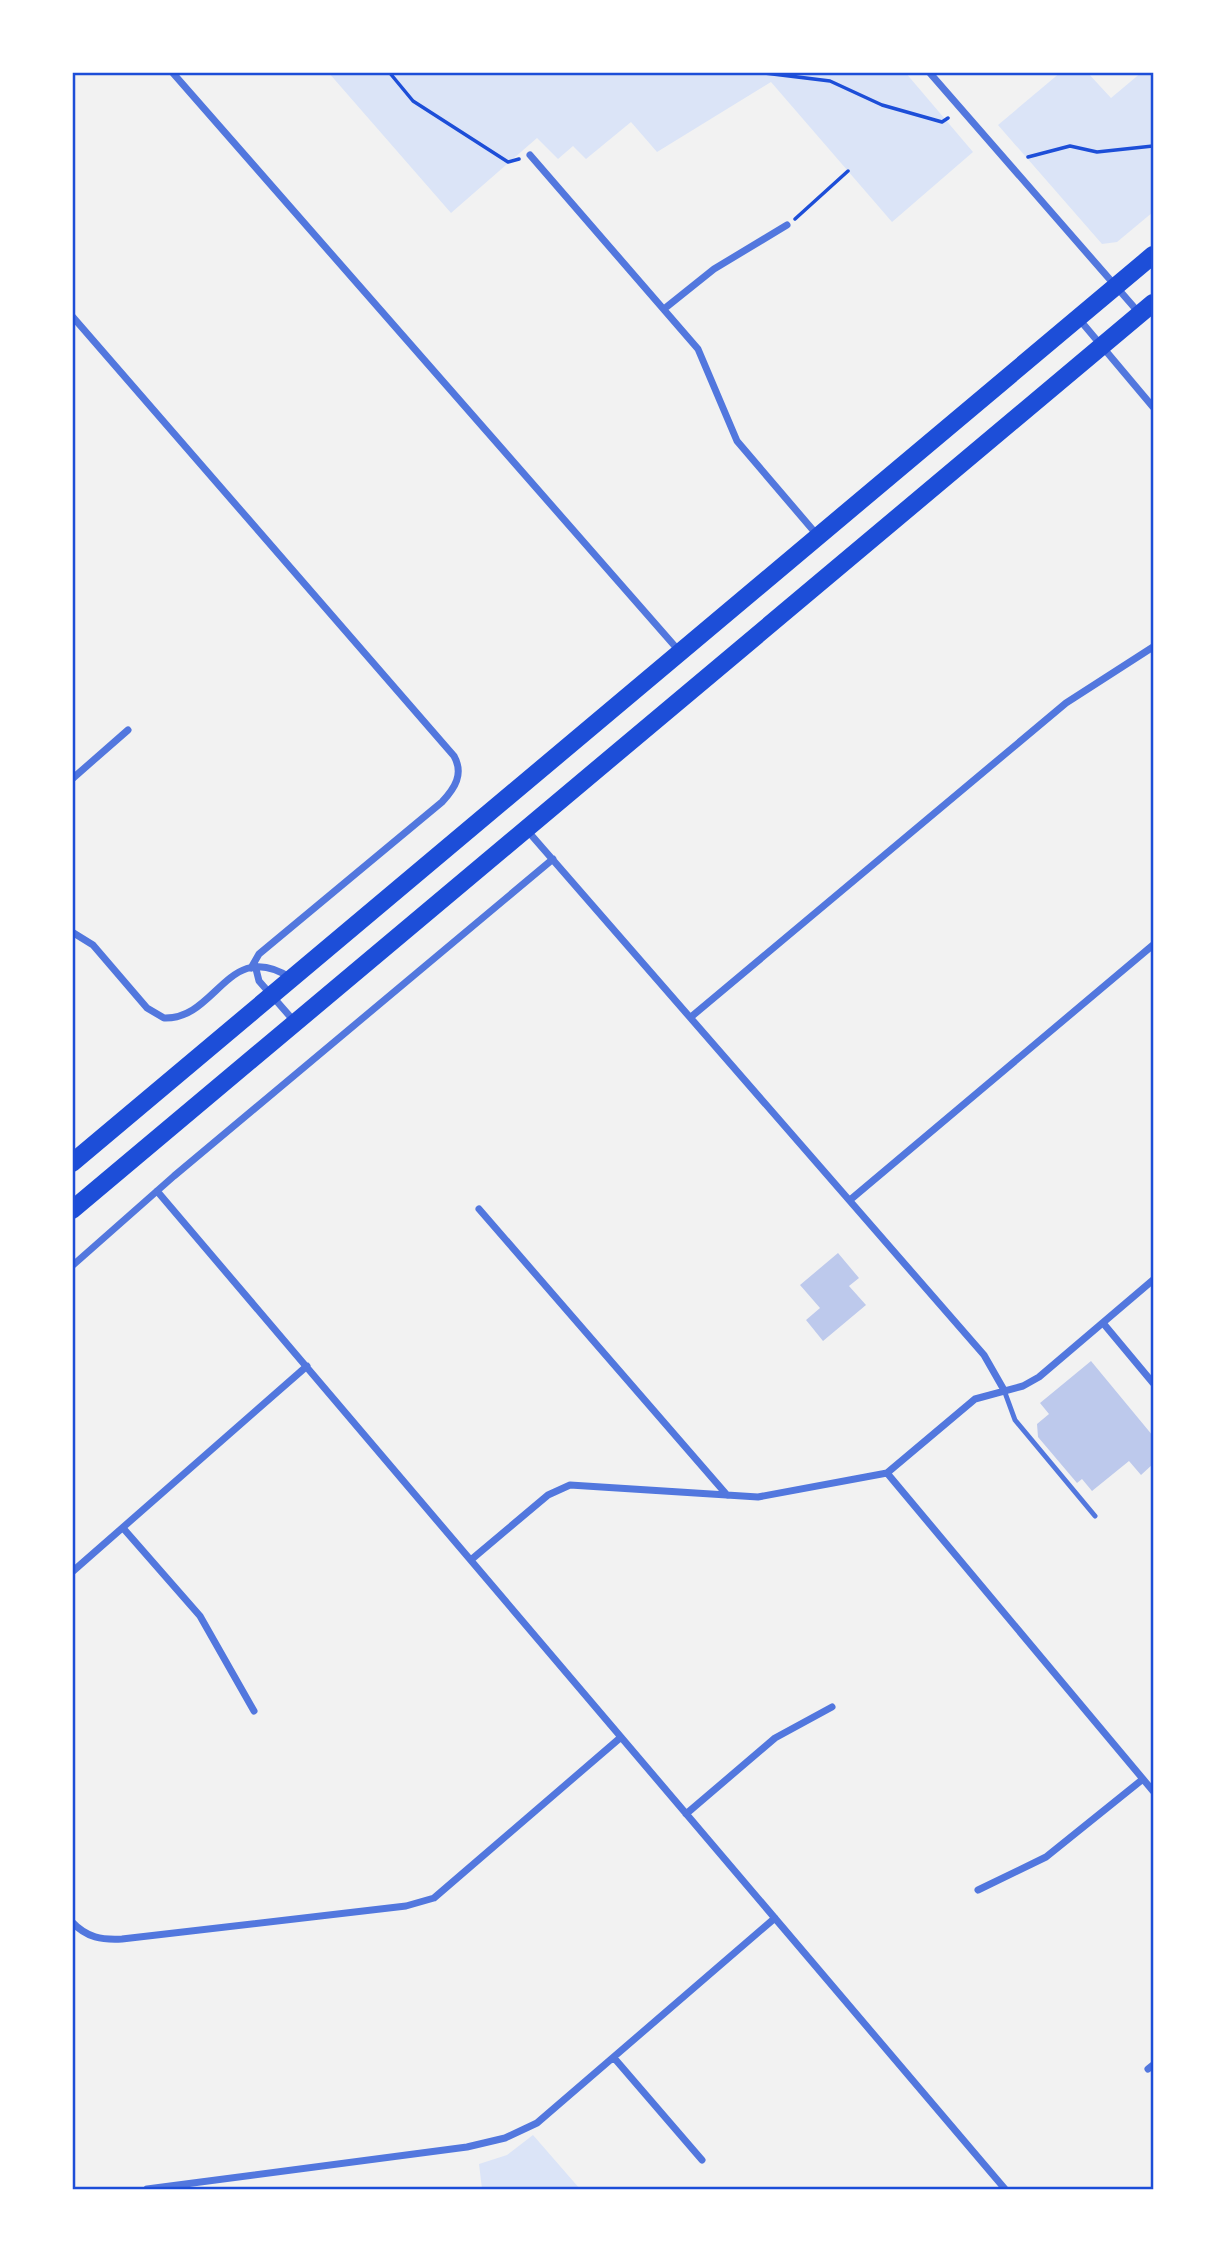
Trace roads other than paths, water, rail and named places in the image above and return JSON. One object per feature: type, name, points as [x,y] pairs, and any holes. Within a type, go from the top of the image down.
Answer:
[{"type":"highway","points":[[72,1163],[1153,255]]},
{"type":"highway","points":[[72,1210],[1147,308]]},
{"type":"street","points":[[172,72],[680,652]]},
{"type":"street","points":[[929,72],[1116,286],[1147,308]]},
{"type":"street","points":[[530,155],[698,349],[737,441],[819,536]]},
{"type":"street","points":[[664,309],[714,269],[787,225]]},
{"type":"street","points":[[72,316],[454,755],[459,770],[454,789],[442,802],[259,954],[253,968],[259,981],[295,1022]]},
{"type":"street","points":[[1078,318],[1153,407]]},
{"type":"street","points":[[691,1017],[1058,709],[1130,660],[1153,648]]},
{"type":"street","points":[[72,779],[128,730]]},
{"type":"street","points":[[526,828],[984,1355],[1004,1390]]},
{"type":"street","points":[[72,1266],[157,1191],[553,859]]},
{"type":"street","points":[[72,932],[93,945],[147,1008],[164,1018],[183,1016],[234,975],[253,968],[268,965],[293,978]]},
{"type":"street","points":[[850,1200],[1153,945]]},
{"type":"street","points":[[157,1191],[1005,2189]]},
{"type":"street","points":[[480,1209],[727,1496]]},
{"type":"street","points":[[472,1559],[548,1494],[570,1485],[758,1497],[887,1473],[975,1399],[1023,1386],[1039,1377],[1153,1280]]},
{"type":"street","points":[[1102,1323],[1153,1383]]},
{"type":"street","points":[[72,1572],[307,1366]]},
{"type":"street","points":[[887,1473],[1153,1791]]},
{"type":"street","points":[[123,1528],[200,1616],[254,1711]]},
{"type":"street","points":[[686,1814],[775,1738],[832,1707]]},
{"type":"street","points":[[72,1922],[82,1932],[98,1939],[122,1940],[406,1906],[434,1898],[620,1738]]},
{"type":"street","points":[[978,1890],[1046,1857],[1143,1779]]},
{"type":"street","points":[[147,2189],[487,2143],[537,2123],[615,2059],[775,1918]]},
{"type":"street","points":[[615,2059],[702,2160]]},
{"type":"lane","points":[[1004,1390],[1015,1420],[1095,1516]]}]
